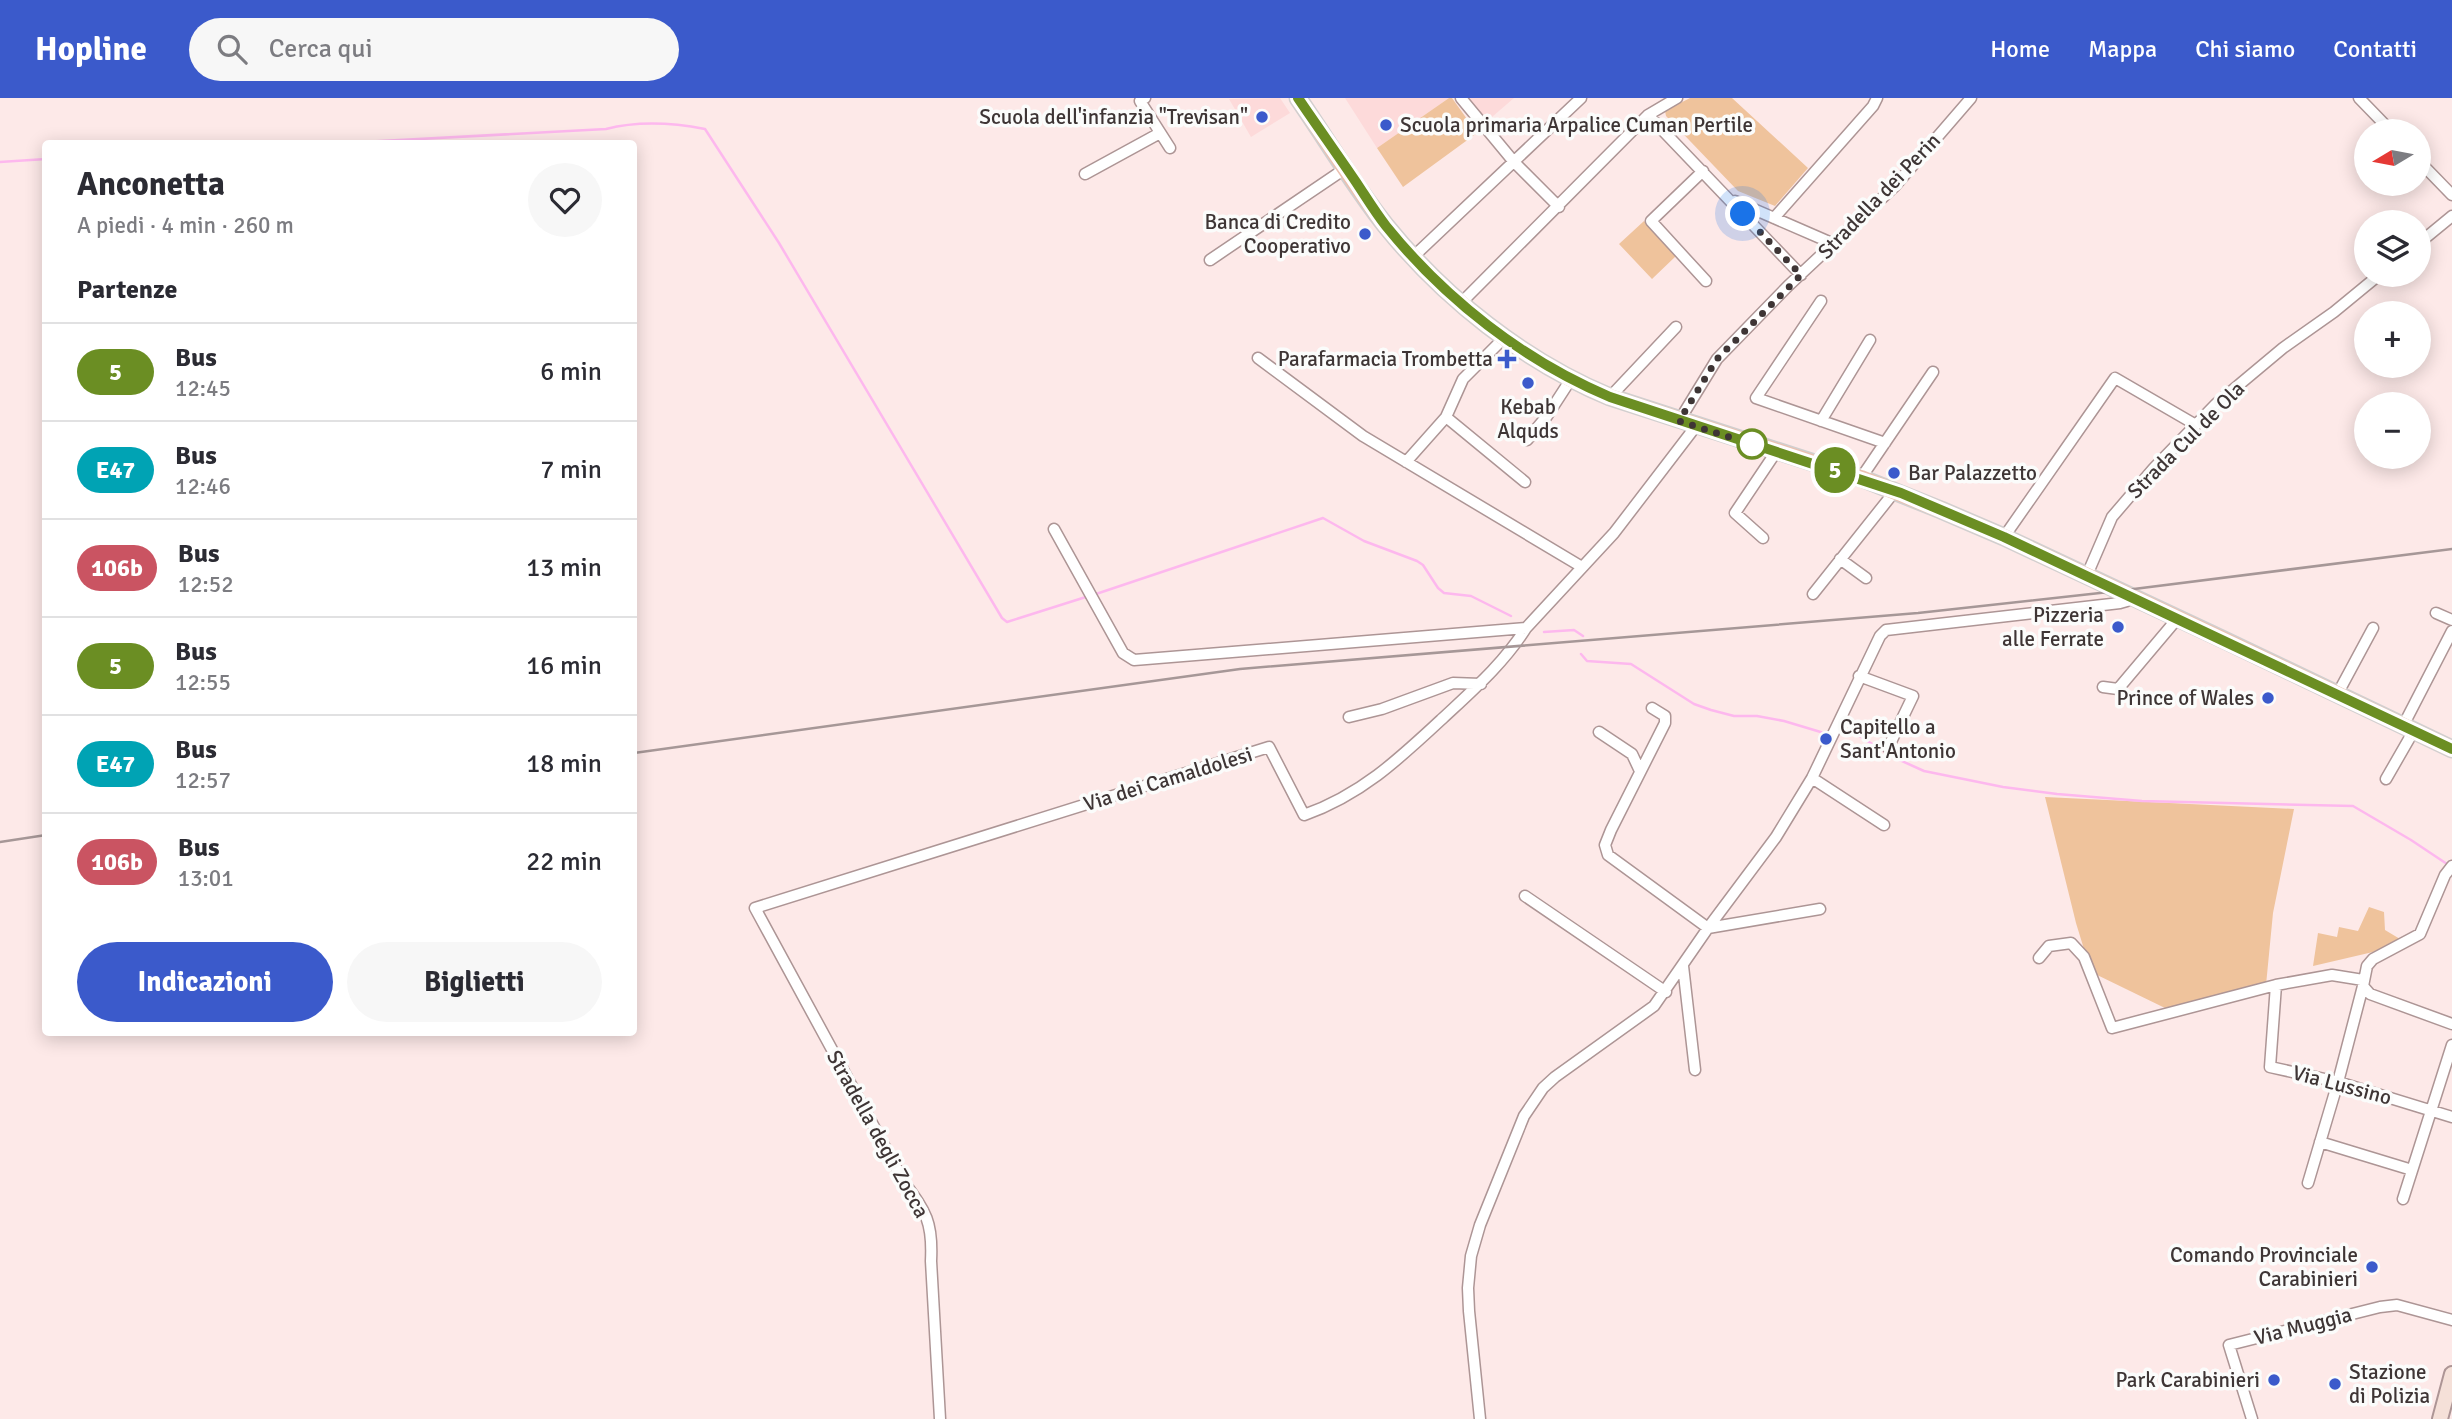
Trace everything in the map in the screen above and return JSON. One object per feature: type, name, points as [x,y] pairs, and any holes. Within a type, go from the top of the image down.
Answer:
[{"type":"main road","points":[[1298,98],[1384,224],[1413,257],[1461,303],[1504,337],[1571,379],[1610,397],[1679,421],[1895,491],[2087,575],[2452,749]]},
{"type":"street","points":[[1145,98],[1140,101],[1170,148]]},
{"type":"street","points":[[1461,98],[1514,162],[1559,206]]},
{"type":"street","points":[[1413,257],[1581,98]]},
{"type":"street","points":[[1461,303],[1648,115],[1677,98]]},
{"type":"street","points":[[1774,218],[1868,112],[1877,98]]},
{"type":"street","name":"Stradella dei Perin","points":[[1679,421],[1717,359],[1895,186],[1971,98]]},
{"type":"street","points":[[2360,98],[2380,119]]},
{"type":"street","points":[[1648,115],[1801,275]]},
{"type":"street","points":[[1085,174],[1160,132]]},
{"type":"street","points":[[1210,260],[1346,168]]},
{"type":"street","points":[[1703,171],[1651,221],[1706,281]]},
{"type":"street","points":[[2431,173],[2452,195]]},
{"type":"street","points":[[1729,198],[1834,244]]},
{"type":"street","points":[[2431,233],[2452,216]]},
{"type":"street","name":"Strada Cul de Ola","points":[[2087,575],[2112,517],[2154,468],[2216,404],[2283,348],[2364,287]]},
{"type":"street","points":[[1821,301],[1756,398],[1885,443]]},
{"type":"street","points":[[1610,397],[1676,327]]},
{"type":"street","points":[[1406,462],[1446,417],[1463,379],[1504,337]]},
{"type":"street","points":[[1821,421],[1870,340]]},
{"type":"street","points":[[1258,358],[1363,436],[1582,567]]},
{"type":"street","points":[[1861,478],[1933,372]]},
{"type":"street","points":[[2004,537],[2115,378],[2196,425]]},
{"type":"street","points":[[1527,440],[1547,416],[1571,379]]},
{"type":"street","points":[[1446,417],[1525,482]]},
{"type":"street","name":"Via dei Camaldolesi","points":[[755,908],[1269,747],[1304,816],[1328,807],[1386,771],[1480,684],[1515,645],[1526,628],[1614,533],[1696,426]]},
{"type":"street","points":[[1763,538],[1735,513],[1776,452]]},
{"type":"street","points":[[1813,594],[1895,491]]},
{"type":"street","points":[[1054,529],[1123,653],[1133,660],[1526,628]]},
{"type":"street","points":[[1840,559],[1866,578]]},
{"type":"street","points":[[1480,1419],[1469,1311],[1471,1256],[1480,1224],[1524,1116],[1549,1083],[1654,1006],[1666,992],[1708,928],[1776,837],[1812,778],[1880,636],[1886,630],[2120,603],[2127,601],[2130,596]]},
{"type":"street","points":[[2437,613],[2452,621]]},
{"type":"street","points":[[2103,687],[2118,689],[2177,619]]},
{"type":"street","points":[[2338,693],[2373,628]]},
{"type":"street","points":[[2386,779],[2452,631]]},
{"type":"street","points":[[1859,676],[1913,696],[1888,748]]},
{"type":"street","points":[[1349,718],[1453,684],[1480,684]]},
{"type":"street","points":[[1652,708],[1665,716],[1665,723],[1611,830],[1605,845],[1608,855],[1708,928],[1820,909]]},
{"type":"street","points":[[1598,732],[1632,754],[1640,771]]},
{"type":"street","points":[[1812,778],[1884,825]]},
{"type":"street","points":[[2308,1183],[2338,1082],[2367,966],[2373,959],[2420,934],[2445,875],[2452,866]]},
{"type":"street","points":[[1525,896],[1666,992]]},
{"type":"street","name":"Stradella degli Zocca","points":[[755,908],[893,1162],[926,1213],[932,1236],[940,1419]]},
{"type":"street","points":[[2039,958],[2049,946],[2071,943],[2084,957],[2112,1028],[2276,985],[2332,975],[2363,983],[2370,994],[2452,1024]]},
{"type":"street","points":[[1683,966],[1695,1070]]},
{"type":"street","name":"Via Lussino","points":[[2276,985],[2270,1067],[2338,1082],[2452,1116]]},
{"type":"street","points":[[2403,1199],[2452,1045]]},
{"type":"street","points":[[2320,1142],[2412,1170]]},
{"type":"street","name":"Via Muggia","points":[[2252,1419],[2228,1345],[2388,1306],[2397,1305],[2452,1320]]},
{"type":"street","points":[[2440,1419],[2452,1374]]},
{"type":"shaded area","name":"Scuola dell'infanzia \"Trevisan\"","points":[[1280,98],[1290,113],[1251,137],[1229,99]]},
{"type":"shaded area","name":"Scuola primaria Arpalice Cuman Pertile","points":[[1345,98],[1449,98],[1377,148]]},
{"type":"shaded area","points":[[1452,98],[1477,133],[1403,187],[1377,148]]},
{"type":"shaded area","points":[[1467,98],[1514,98],[1485,123]]},
{"type":"shaded area","points":[[1690,98],[1732,98],[1808,168],[1775,206],[1738,191],[1666,116],[1665,111]]},
{"type":"shaded area","points":[[1644,221],[1676,256],[1652,279],[1619,244]]},
{"type":"shaded area","points":[[2045,797],[2294,809],[2273,913],[2266,985],[2165,1008],[2091,972]]},
{"type":"shaded area","points":[[2369,907],[2384,912],[2385,930],[2400,939],[2373,952],[2313,966],[2318,933],[2337,937],[2339,927],[2358,931]]},
{"type":"waterway","points":[[400,140],[606,129],[643,124],[705,129],[779,243],[1002,618],[1007,622],[1089,596]]},
{"type":"waterway","points":[[0,162],[42,159]]},
{"type":"waterway","points":[[1096,594],[1323,518],[1364,541],[1417,561],[1444,593],[1471,596],[1511,616]]},
{"type":"waterway","points":[[1544,632],[1574,630],[1583,636]]},
{"type":"waterway","points":[[1581,654],[1587,661],[1631,664],[1694,704],[1711,710],[1734,716],[1757,716],[1784,721],[1824,733]]},
{"type":"waterway","points":[[1839,732],[1853,732],[1893,757],[1924,771],[2003,787],[2142,801],[2353,806],[2447,864]]},
{"type":"railway","points":[[637,753],[1240,669],[1918,613],[2452,549]]},
{"type":"railway","points":[[0,842],[42,836]]},
{"type":"bus line","name":"5","points":[[1298,98],[1384,224],[1413,257],[1461,303],[1499,333],[1556,371],[1610,397],[1901,493],[2087,575],[2452,749]]},
{"type":"place","name":"Scuola dell'infanzia \"Trevisan\"","points":[[1262,117]]},
{"type":"place","name":"Scuola primaria Arpalice Cuman Pertile","points":[[1386,125]]},
{"type":"place","name":"Banca di Credito Cooperativo","points":[[1365,234]]},
{"type":"place","name":"Parafarmacia Trombetta","points":[[1507,359]]},
{"type":"place","name":"Kebab Alquds","points":[[1528,383]]},
{"type":"place","name":"Bar Palazzetto","points":[[1894,473]]},
{"type":"place","name":"Pizzeria alle Ferrate","points":[[2118,627]]},
{"type":"place","name":"Prince of Wales","points":[[2268,698]]},
{"type":"place","name":"Capitello a Sant'Antonio","points":[[1826,739]]},
{"type":"place","name":"Comando Provinciale Carabinieri","points":[[2372,1267]]},
{"type":"place","name":"Park Carabinieri","points":[[2274,1380]]},
{"type":"place","name":"Stazione di Polizia","points":[[2335,1384]]},
{"type":"route","points":[[1743,214],[1801,275],[1717,359],[1679,421],[1760,447],[1752,444]]}]
